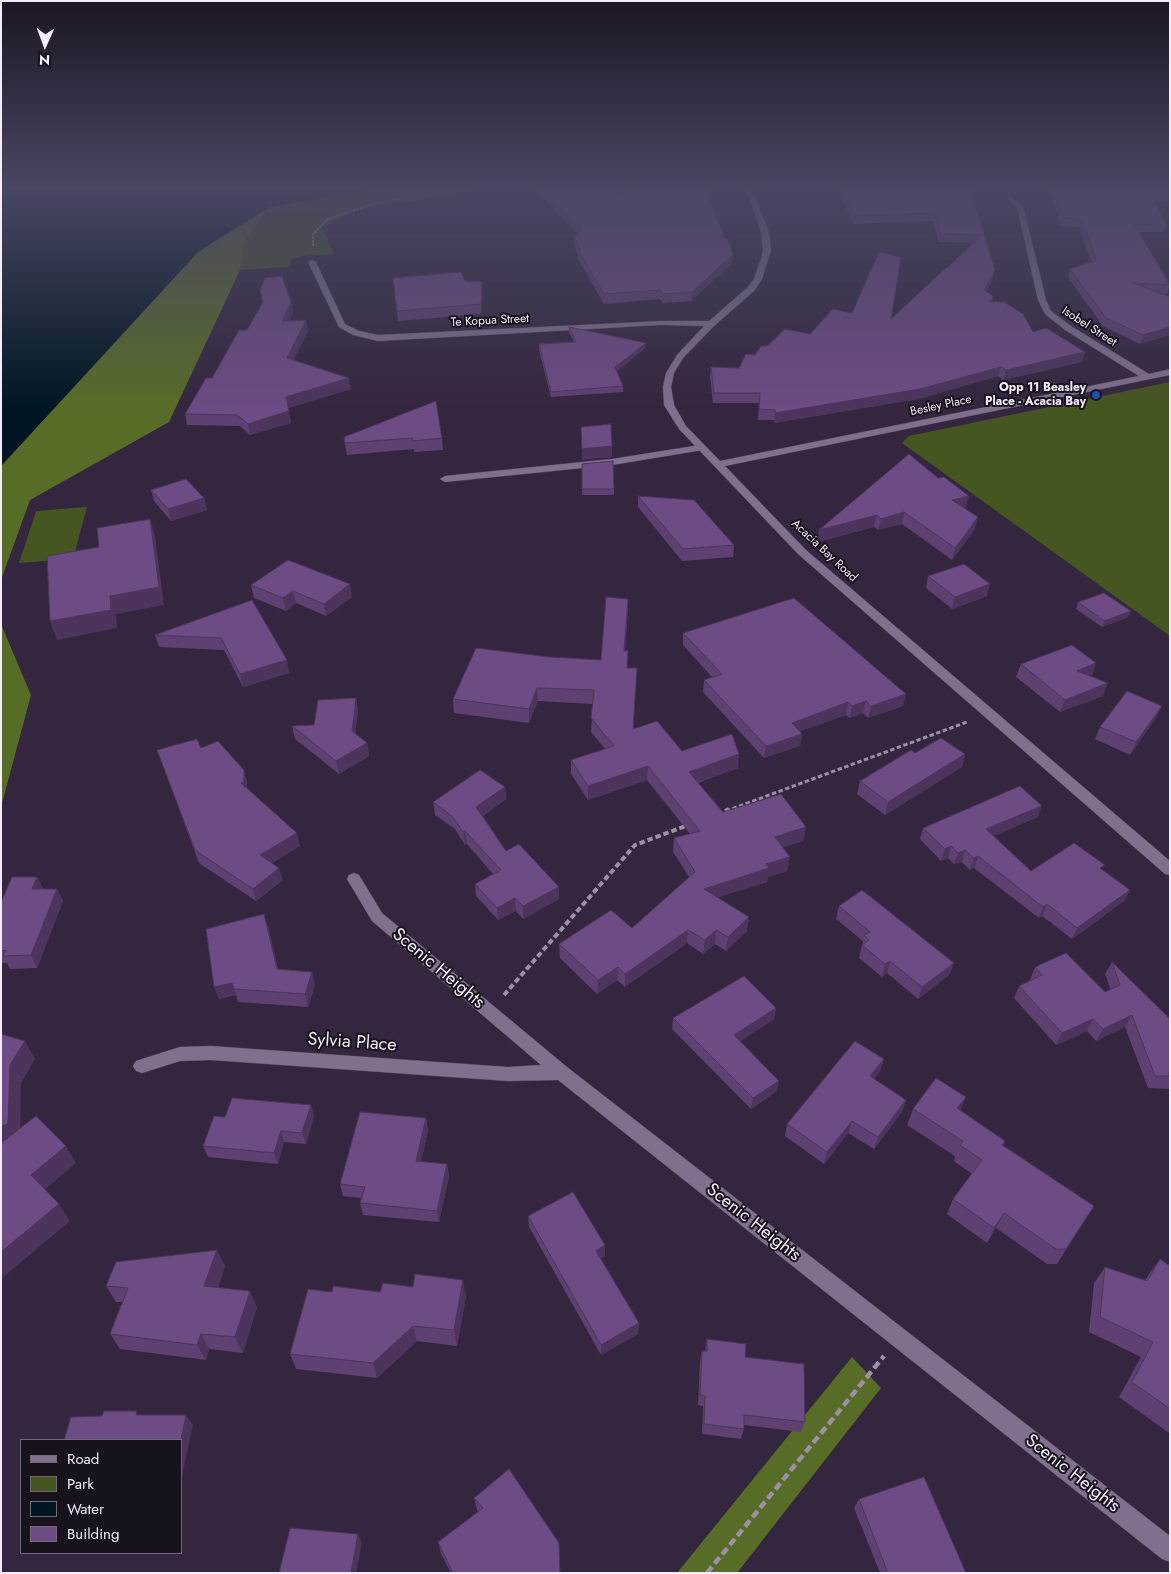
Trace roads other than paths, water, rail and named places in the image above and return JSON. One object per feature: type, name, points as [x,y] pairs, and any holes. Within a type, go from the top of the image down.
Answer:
[{"type":"street","name":"Te Kopua Street","points":[[312,262],[342,325],[356,333],[378,338],[416,338],[661,323],[711,324]]},
{"type":"street","name":"Acacia Bay Road","points":[[764,262],[758,279],[751,289],[711,324],[680,357],[670,373],[667,387],[669,405],[682,427],[700,448],[802,552],[987,714],[1170,870]]},
{"type":"street","name":"Isobel Street","points":[[1033,262],[1042,300],[1048,312],[1068,328],[1146,376]]},
{"type":"street","name":"Besley Place","points":[[717,465],[1170,372]]},
{"type":"street","points":[[445,480],[612,462],[700,448]]},
{"type":"street","name":"Scenic Heights","points":[[354,879],[377,917],[489,1013],[561,1072],[1170,1551]]},
{"type":"street","name":"Sylvia Place","points":[[142,1066],[180,1054],[211,1053],[508,1074],[561,1072]]},
{"type":"water","points":[[1,262],[188,262],[1,466]]},
{"type":"place","name":"Opp 11 Beasley Place - Acacia Bay","points":[[1096,395]]}]
